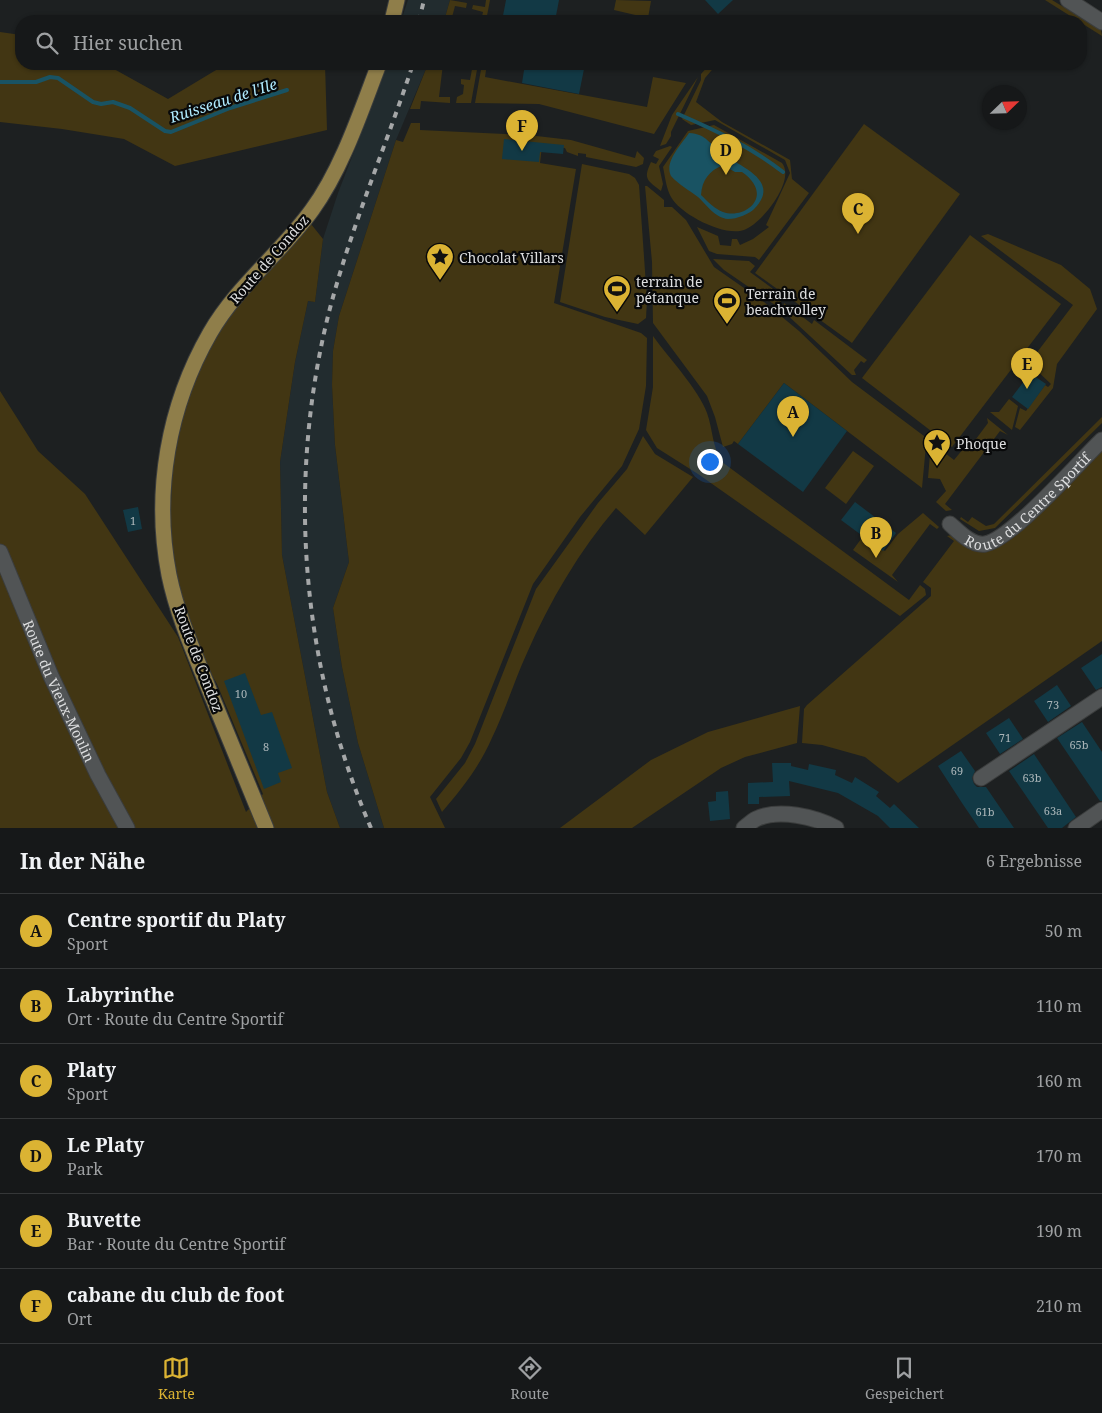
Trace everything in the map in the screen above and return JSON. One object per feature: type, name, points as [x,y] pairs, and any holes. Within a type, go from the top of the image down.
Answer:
[{"type":"main road","points":[[393,15],[397,0]]},
{"type":"main road","name":"Route de Condoz","points":[[266,828],[183,625],[170,576],[162,521],[166,460],[173,424],[187,380],[210,333],[237,294],[314,208],[327,187],[376,70]]},
{"type":"street","points":[[1068,0],[1102,22]]},
{"type":"street","name":"Route du Centre Sportif","points":[[950,524],[973,542],[984,544],[995,541],[1015,526],[1102,440]]},
{"type":"street","name":"Route du Vieux-Moulin","points":[[0,552],[51,676],[98,774],[127,828]]},
{"type":"street","points":[[981,778],[1102,697]]},
{"type":"street","points":[[1076,828],[1102,810]]},
{"type":"street","points":[[744,828],[757,818],[777,815],[804,817],[826,822],[836,828]]},
{"type":"shaded area","points":[[408,0],[450,0],[446,15],[403,15]]},
{"type":"shaded area","points":[[450,0],[467,3],[466,8],[455,6],[453,15],[446,15]]},
{"type":"shaded area","points":[[486,0],[490,0],[487,15],[482,15],[483,12],[472,9],[473,5],[485,7]]},
{"type":"shaded area","points":[[616,0],[651,1],[649,15],[635,15],[614,10]]},
{"type":"shaded area","points":[[1045,0],[1052,0],[1076,15],[1069,15]]},
{"type":"shaded area","points":[[1087,21],[1101,30],[1102,36],[1087,27]]},
{"type":"shaded area","points":[[0,32],[15,34],[15,70],[116,70],[168,99],[216,70],[325,70],[327,130],[175,166],[124,139],[0,122]]},
{"type":"shaded area","points":[[386,70],[425,70],[396,140],[339,316],[333,351],[332,385],[335,445],[349,562],[333,608],[342,667],[358,743],[384,828],[340,828],[327,792],[282,555],[280,462],[295,362],[308,301],[315,302],[323,239],[338,193]]},
{"type":"shaded area","points":[[426,70],[442,70],[439,97],[450,97],[450,103],[421,101],[420,109],[410,109]]},
{"type":"shaded area","points":[[472,70],[477,70],[471,103],[456,103],[457,97],[463,94],[464,85],[461,84],[461,79],[470,80]]},
{"type":"shaded area","points":[[481,70],[486,70],[485,77],[647,107],[653,77],[686,83],[654,134],[539,104],[475,103]]},
{"type":"shaded area","points":[[705,70],[712,70],[705,78],[696,102],[722,122],[790,160],[792,179],[809,193],[759,260],[755,257],[717,254],[709,251],[697,227],[718,236],[720,245],[731,246],[732,239],[737,239],[740,245],[753,239],[769,227],[766,225],[790,173],[785,160],[715,120],[691,125],[682,119],[701,80],[701,74]]},
{"type":"shaded area","points":[[698,77],[671,132],[671,136],[666,144],[660,146],[672,115]]},
{"type":"shaded area","points":[[411,123],[420,123],[420,130],[528,135],[571,140],[635,158],[637,151],[644,158],[643,164],[636,167],[586,157],[586,154],[578,153],[578,156],[567,152],[565,148],[542,146],[540,163],[576,169],[554,303],[641,333],[647,338],[646,386],[639,429],[622,466],[580,517],[533,584],[470,742],[461,758],[430,797],[445,828],[384,828],[358,743],[342,667],[333,608],[349,562],[335,445],[332,385],[333,351],[339,316],[396,140],[403,142]]},
{"type":"shaded area","points":[[864,124],[960,194],[852,343],[755,273]]},
{"type":"shaded area","points":[[714,125],[782,163],[785,171],[781,190],[775,201],[760,219],[744,230],[725,230],[693,217],[676,204],[667,186],[663,167],[688,131]]},
{"type":"shaded area","points":[[672,147],[659,166],[663,184],[661,191],[648,179],[647,172],[651,162],[656,164],[659,159],[653,156],[656,151]]},
{"type":"shaded area","points":[[582,164],[629,174],[635,178],[639,185],[647,300],[646,318],[638,324],[605,317],[560,302]]},
{"type":"shaded area","points":[[645,186],[664,200],[664,207],[672,207],[686,220],[714,267],[764,302],[799,331],[852,382],[924,436],[926,445],[922,488],[784,383],[738,444],[734,441],[732,444],[723,447],[707,396],[653,323],[652,262]]},
{"type":"shaded area","points":[[311,224],[323,239],[315,302],[308,301],[295,362],[280,462],[282,555],[327,792],[340,828],[0,828],[0,391],[38,451],[85,494],[178,637],[246,812],[263,794],[217,684],[203,659],[174,576],[170,523],[173,461],[180,423],[194,381],[215,338],[238,304]]},
{"type":"shaded area","points":[[988,234],[1061,265],[1090,289],[1097,309],[1057,364],[1053,388],[1020,430],[1015,427],[1020,408],[1026,411],[1045,385],[1048,387],[1051,384],[1033,367],[1036,363],[1038,351],[1073,305],[981,236]]},
{"type":"shaded area","points":[[970,235],[1061,304],[952,447],[862,378]]},
{"type":"shaded area","points":[[713,259],[749,261],[755,266],[750,272],[784,297],[779,304],[775,305],[724,270]]},
{"type":"shaded area","points":[[784,303],[812,324],[814,320],[867,360],[864,363],[861,361],[854,370],[856,375],[852,375],[783,311]]},
{"type":"shaded area","points":[[653,336],[703,404],[709,419],[714,444],[722,462],[909,600],[920,585],[925,589],[926,595],[900,616],[698,474],[657,448],[646,430],[653,387]]},
{"type":"shaded area","points":[[1009,399],[1018,406],[1012,430],[990,412],[999,412]]},
{"type":"shaded area","points":[[1102,417],[1102,423],[995,528],[979,531],[960,519],[961,517],[968,522],[972,517],[986,526],[994,524]]},
{"type":"shaded area","points":[[987,418],[1008,435],[1000,431],[945,504],[952,510],[946,511],[936,502],[946,491],[940,479],[928,478],[931,442],[954,460],[968,443],[973,443],[988,423]]},
{"type":"shaded area","points":[[643,436],[655,454],[693,477],[645,535],[616,508],[602,524],[566,577],[545,614],[522,664],[501,719],[481,760],[442,812],[436,799],[465,763],[475,744],[536,589],[598,503],[627,469]]},
{"type":"shaded area","points":[[1102,450],[1102,641],[898,783],[865,757],[822,745],[802,743],[804,709],[807,705],[931,596],[931,588],[923,582],[954,541],[947,536],[952,535],[999,546],[1008,540]]},
{"type":"shaded area","points":[[853,451],[874,466],[846,504],[825,488]]},
{"type":"shaded area","points":[[923,513],[939,527],[937,529],[930,524],[892,575],[898,582],[853,550],[861,539],[874,548],[876,545],[885,551],[898,534]]},
{"type":"shaded area","points":[[800,706],[797,743],[745,757],[721,768],[632,828],[560,828],[651,760],[708,732]]},
{"type":"water","points":[[689,133],[704,137],[723,154],[755,175],[761,182],[762,198],[753,210],[739,217],[723,218],[715,214],[698,197],[671,176],[669,171],[672,159]],"holes":[[[723,165],[735,172],[742,172],[752,181],[757,197],[754,204],[748,209],[732,214],[714,207],[701,195],[705,180],[714,170]]]},
{"type":"building","points":[[506,0],[559,0],[556,15],[503,15]]},
{"type":"building","points":[[705,0],[733,0],[718,14]]},
{"type":"building","points":[[524,70],[584,70],[579,94],[522,83]]},
{"type":"building","points":[[504,139],[564,145],[563,154],[540,152],[539,162],[502,159]]},
{"type":"building","points":[[1030,373],[1046,384],[1028,409],[1012,397]]},
{"type":"building","points":[[784,383],[847,431],[803,492],[738,444]]},
{"type":"building","points":[[855,502],[896,533],[883,551],[841,520]]},
{"type":"building","points":[[138,507],[142,529],[128,532],[123,510]]},
{"type":"building","points":[[1102,654],[1102,687],[1096,690],[1081,668]]},
{"type":"building","points":[[245,673],[261,715],[272,712],[292,768],[278,773],[281,782],[264,789],[224,681]]},
{"type":"building","points":[[1057,685],[1071,706],[1048,722],[1034,701]]},
{"type":"building","points":[[1009,718],[1023,739],[1000,754],[986,733]]},
{"type":"building","points":[[1082,722],[1102,752],[1102,801],[1100,801],[1057,738]]},
{"type":"building","points":[[961,751],[975,771],[972,778],[974,784],[977,787],[986,787],[1014,828],[979,828],[938,766]]},
{"type":"building","points":[[1034,754],[1076,817],[1062,828],[1048,828],[1009,771]]},
{"type":"building","points":[[772,763],[791,763],[791,766],[808,770],[809,764],[836,770],[835,775],[852,783],[855,777],[879,792],[876,796],[890,808],[894,804],[919,828],[890,828],[878,816],[838,793],[789,781],[790,796],[759,797],[759,804],[748,804],[748,783],[773,782]]},
{"type":"building","points":[[728,791],[730,819],[710,821],[708,802],[716,801],[716,792]]},
{"type":"waterway","name":"Ruisseau de l'Ile","points":[[0,82],[36,82],[50,77],[58,78],[93,102],[101,104],[113,102],[130,108],[165,131],[171,132],[230,108],[287,90]]},
{"type":"waterway","points":[[678,114],[732,140],[783,172]]},
{"type":"railway","points":[[420,15],[424,0]]},
{"type":"railway","points":[[371,828],[347,766],[329,703],[316,639],[308,573],[305,508],[308,442],[316,377],[329,312],[358,218],[411,70]]},
{"type":"place","name":"cabane du club de foot","points":[[522,151]]},
{"type":"place","name":"Le Platy","points":[[726,175]]},
{"type":"place","name":"Platy","points":[[858,234]]},
{"type":"place","name":"Chocolat Villars","points":[[440,281]]},
{"type":"place","name":"terrain de pétanque","points":[[617,313]]},
{"type":"place","name":"Terrain de beachvolley","points":[[727,325]]},
{"type":"place","name":"Buvette","points":[[1027,389]]},
{"type":"place","name":"Centre sportif du Platy","points":[[793,437]]},
{"type":"place","name":"Phoque","points":[[937,467]]},
{"type":"place","name":"Labyrinthe","points":[[876,558]]}]
